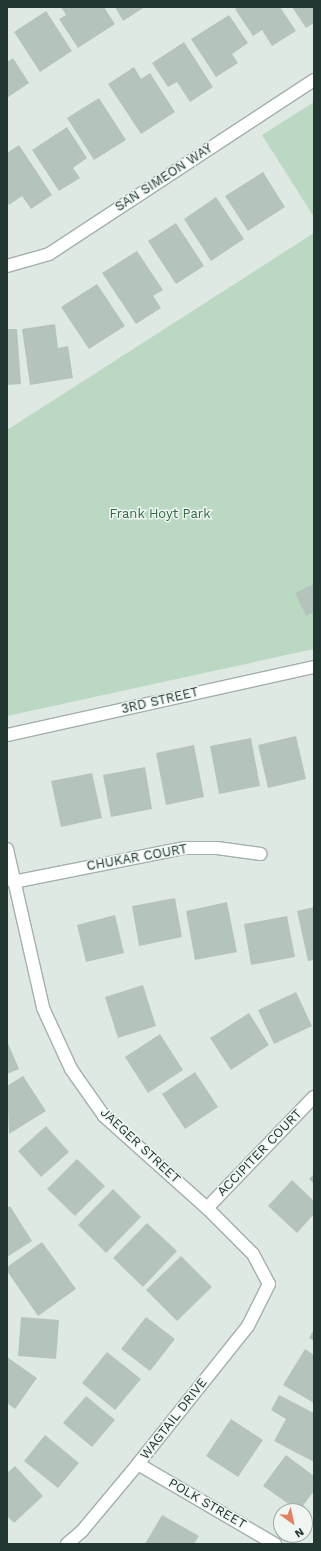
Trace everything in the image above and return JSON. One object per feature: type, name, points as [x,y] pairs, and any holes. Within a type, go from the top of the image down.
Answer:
[{"type":"street","name":"SAN SIMEON WAY","points":[[8,266],[49,254],[314,80]]},
{"type":"street","name":"3RD STREET","points":[[7,735],[314,667]]},
{"type":"street","name":"CHUKAR COURT","points":[[13,882],[184,848],[217,848],[261,854]]},
{"type":"street","name":"JAEGER STREET","points":[[7,849],[13,882],[44,1008],[71,1070],[104,1116],[207,1208],[253,1254],[269,1284]]},
{"type":"street","name":"ACCIPITER COURT","points":[[207,1208],[314,1098]]},
{"type":"street","name":"WAGTAIL DRIVE","points":[[67,1544],[82,1531],[138,1464],[248,1326],[269,1284]]},
{"type":"street","name":"POLK STREET","points":[[138,1464],[276,1544]]},
{"type":"green space","points":[[314,102],[314,217],[262,135]]},
{"type":"green space","name":"Frank Hoyt Park","points":[[314,233],[314,649],[7,716],[7,430]]},
{"type":"building","points":[[61,7],[104,7],[115,24],[78,48],[59,19],[66,15]]},
{"type":"building","points":[[115,7],[145,7],[123,21]]},
{"type":"building","points":[[238,7],[280,7],[296,31],[272,46],[262,30],[253,36],[235,9]]},
{"type":"building","points":[[292,7],[314,7],[314,23],[306,28]]},
{"type":"building","points":[[46,11],[72,51],[40,72],[14,32]]},
{"type":"building","points":[[229,15],[248,43],[232,54],[238,63],[216,77],[191,39]]},
{"type":"building","points":[[184,42],[213,87],[190,102],[177,82],[168,87],[152,63]]},
{"type":"building","points":[[13,58],[29,83],[7,98],[7,62]]},
{"type":"building","points":[[134,67],[141,79],[150,73],[175,112],[141,134],[108,84]]},
{"type":"building","points":[[99,98],[126,140],[94,160],[67,118]]},
{"type":"building","points":[[67,127],[87,158],[73,168],[80,178],[59,191],[32,150]]},
{"type":"building","points":[[19,145],[52,195],[31,209],[22,196],[9,205],[7,201],[7,153]]},
{"type":"building","points":[[263,172],[285,207],[248,231],[225,196]]},
{"type":"building","points":[[216,197],[244,239],[211,261],[184,219]]},
{"type":"building","points":[[176,223],[204,266],[176,284],[148,241]]},
{"type":"building","points":[[137,251],[163,290],[153,296],[161,308],[136,324],[102,273]]},
{"type":"building","points":[[97,284],[125,326],[89,349],[61,307]]},
{"type":"building","points":[[55,324],[58,348],[68,346],[73,378],[30,385],[22,329]]},
{"type":"building","points":[[7,329],[17,329],[21,384],[7,385]]},
{"type":"building","points":[[314,584],[314,612],[306,616],[295,593]]},
{"type":"building","points":[[296,736],[306,779],[268,788],[258,745]]},
{"type":"building","points":[[251,738],[260,786],[219,794],[210,746]]},
{"type":"building","points":[[194,745],[204,797],[166,805],[156,753]]},
{"type":"building","points":[[145,767],[152,809],[111,817],[103,775]]},
{"type":"building","points":[[92,773],[102,818],[61,827],[51,781]]},
{"type":"building","points":[[175,898],[182,937],[139,946],[132,906]]},
{"type":"building","points":[[227,902],[237,952],[195,960],[186,911]]},
{"type":"building","points":[[314,907],[314,960],[308,961],[297,911]]},
{"type":"building","points":[[115,915],[124,953],[86,962],[77,925]]},
{"type":"building","points":[[287,916],[295,957],[251,965],[244,924]]},
{"type":"building","points":[[143,985],[156,1026],[118,1038],[105,997]]},
{"type":"building","points":[[296,992],[312,1026],[274,1044],[258,1010]]},
{"type":"building","points":[[249,1013],[269,1045],[231,1070],[210,1038]]},
{"type":"building","points":[[160,1034],[183,1070],[148,1093],[125,1057]]},
{"type":"building","points":[[7,1041],[19,1069],[7,1074]]},
{"type":"building","points":[[195,1072],[218,1107],[185,1129],[162,1094]]},
{"type":"building","points":[[23,1076],[46,1111],[9,1134],[7,1086]]},
{"type":"building","points":[[46,1126],[69,1152],[41,1177],[18,1151]]},
{"type":"building","points":[[77,1159],[105,1186],[75,1216],[47,1189]]},
{"type":"building","points":[[314,1174],[314,1184],[309,1179]]},
{"type":"building","points":[[292,1180],[314,1201],[314,1214],[297,1233],[268,1206]]},
{"type":"building","points":[[113,1189],[141,1217],[106,1253],[78,1225]]},
{"type":"building","points":[[10,1206],[32,1241],[7,1257],[7,1208]]},
{"type":"building","points":[[147,1223],[177,1251],[143,1287],[113,1258]]},
{"type":"building","points":[[42,1242],[76,1289],[38,1316],[7,1271],[7,1267]]},
{"type":"building","points":[[181,1256],[212,1287],[177,1321],[146,1290]]},
{"type":"building","points":[[21,1317],[59,1320],[56,1359],[18,1356]]},
{"type":"building","points":[[146,1317],[175,1339],[150,1371],[121,1349]]},
{"type":"building","points":[[314,1329],[314,1341],[309,1338]]},
{"type":"building","points":[[305,1349],[314,1355],[314,1403],[283,1385]]},
{"type":"building","points":[[107,1352],[141,1379],[115,1410],[82,1383]]},
{"type":"building","points":[[7,1357],[37,1378],[15,1409],[7,1403]]},
{"type":"building","points":[[279,1395],[314,1413],[314,1462],[274,1441],[286,1419],[271,1410]]},
{"type":"building","points":[[86,1396],[115,1420],[92,1447],[63,1423]]},
{"type":"building","points":[[231,1419],[263,1440],[238,1477],[206,1456]]},
{"type":"building","points":[[45,1435],[79,1463],[58,1488],[24,1461]]},
{"type":"building","points":[[286,1455],[314,1476],[314,1491],[305,1503],[287,1503],[263,1486]]},
{"type":"building","points":[[15,1466],[43,1496],[14,1523],[7,1516],[7,1473]]},
{"type":"building","points":[[162,1515],[199,1536],[194,1544],[145,1544]]}]
